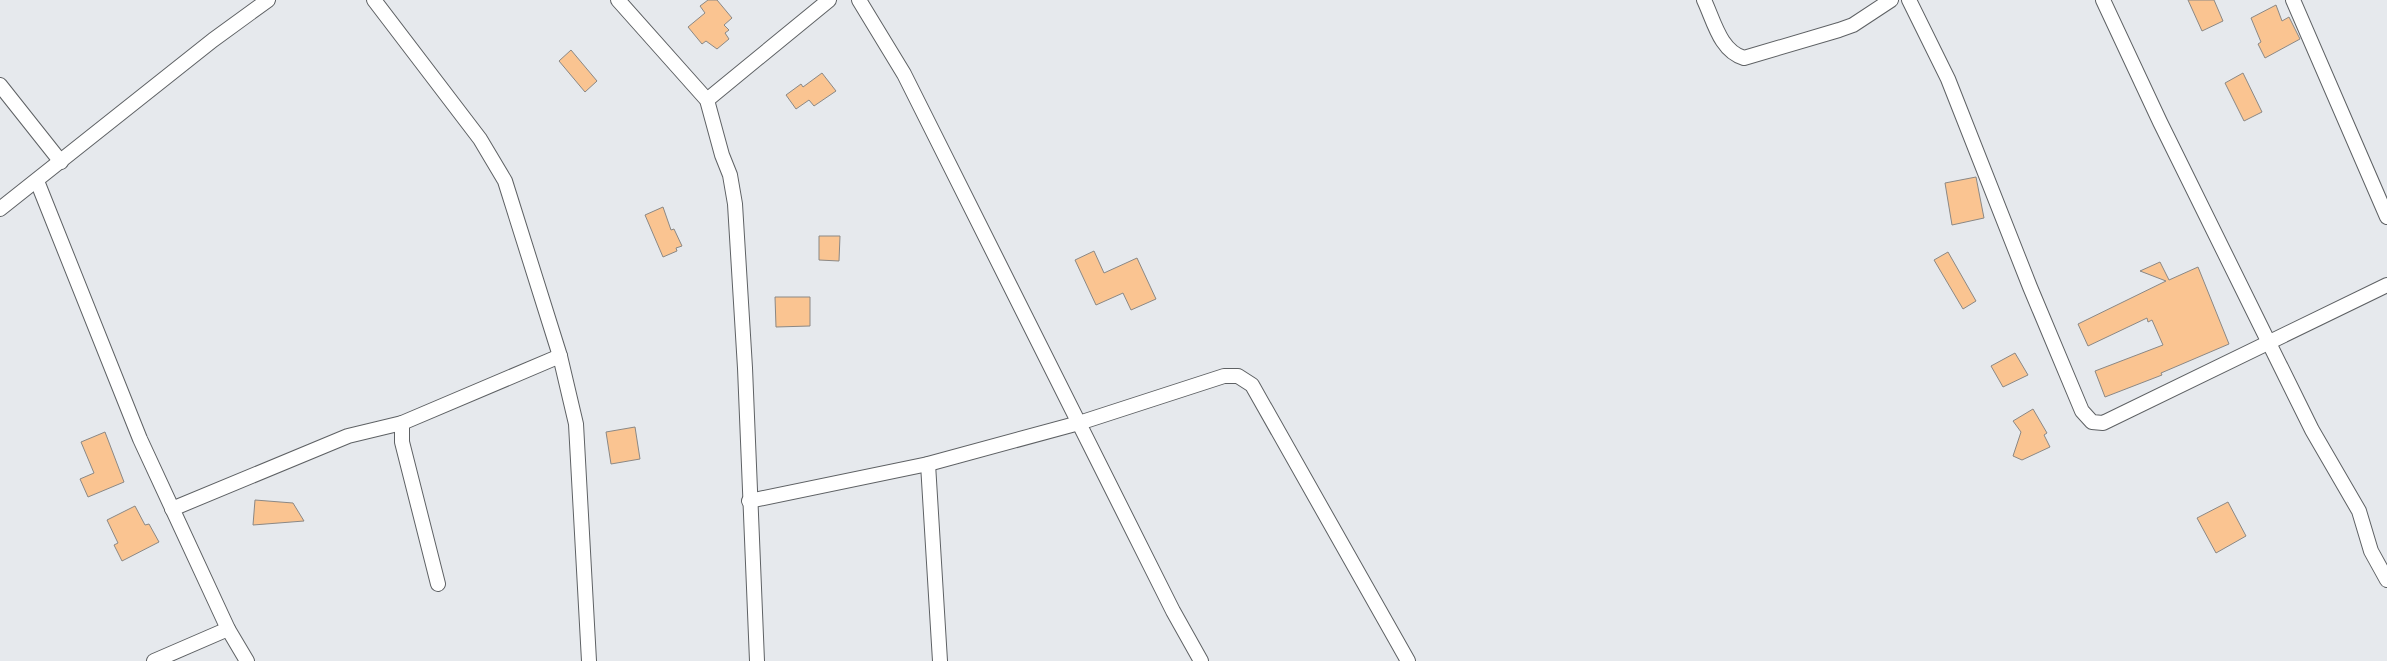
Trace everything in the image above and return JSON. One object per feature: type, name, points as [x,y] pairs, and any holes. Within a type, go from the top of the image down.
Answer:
[{"type":"street","points":[[0,209],[213,40],[268,0]]},
{"type":"street","points":[[374,0],[480,140],[505,181],[560,356],[576,424],[590,661]]},
{"type":"street","points":[[618,0],[707,100],[722,155],[730,175],[736,204],[757,661]]},
{"type":"street","points":[[707,100],[829,0]]},
{"type":"street","points":[[859,0],[904,74],[1173,611],[1202,661]]},
{"type":"street","points":[[1704,0],[1726,48],[1733,55],[1744,58],[1853,25],[1891,0]]},
{"type":"street","points":[[1910,0],[1948,79],[2030,287],[2082,411],[2092,422],[2103,423],[2387,285]]},
{"type":"street","points":[[2103,0],[2160,122],[2312,430],[2359,511],[2371,552],[2387,580]]},
{"type":"street","points":[[2293,0],[2387,218]]},
{"type":"street","points":[[0,86],[61,162]]},
{"type":"street","points":[[37,181],[140,439],[228,629],[247,661]]},
{"type":"street","points":[[172,509],[348,436],[402,423],[560,356]]},
{"type":"street","points":[[749,502],[928,464],[1079,423],[1224,376],[1238,376],[1252,385],[1408,661]]},
{"type":"street","points":[[402,423],[402,442],[438,584]]},
{"type":"street","points":[[928,464],[940,661]]},
{"type":"street","points":[[154,661],[228,629]]},
{"type":"building","points":[[708,0],[717,0],[732,18],[724,25],[729,30],[725,33],[729,39],[717,49],[706,41],[702,44],[688,27],[705,13],[700,6]]},
{"type":"building","points":[[2188,0],[2214,0],[2223,21],[2202,31]]},
{"type":"building","points":[[2276,5],[2282,21],[2289,17],[2300,39],[2265,58],[2258,44],[2261,42],[2251,18]]},
{"type":"building","points":[[571,50],[597,81],[585,92],[559,61]]},
{"type":"building","points":[[822,73],[836,91],[814,106],[809,100],[796,109],[786,95],[801,84],[803,87]]},
{"type":"building","points":[[2243,73],[2262,112],[2244,121],[2225,83]]},
{"type":"building","points":[[1976,177],[1984,218],[1952,225],[1945,183]]},
{"type":"building","points":[[663,207],[671,230],[674,229],[682,246],[676,248],[677,251],[663,257],[645,215]]},
{"type":"building","points":[[819,236],[840,236],[839,261],[819,260]]},
{"type":"building","points":[[1094,251],[1104,273],[1137,258],[1156,299],[1131,310],[1123,293],[1096,305],[1075,260]]},
{"type":"building","points":[[1948,252],[1976,301],[1963,309],[1934,260]]},
{"type":"building","points":[[2160,262],[2169,280],[2198,267],[2229,344],[2161,373],[2162,375],[2105,397],[2095,371],[2163,345],[2152,320],[2148,322],[2147,318],[2088,346],[2078,324],[2166,281],[2140,271]]},
{"type":"building","points":[[775,297],[810,297],[810,326],[776,327]]},
{"type":"building","points":[[2015,353],[2028,375],[2003,387],[1991,366]]},
{"type":"building","points":[[2033,409],[2047,433],[2044,435],[2050,447],[2022,460],[2013,456],[2021,432],[2013,421]]},
{"type":"building","points":[[635,427],[640,459],[611,464],[606,432]]},
{"type":"building","points":[[105,432],[124,482],[88,497],[80,479],[94,473],[81,442]]},
{"type":"building","points":[[255,500],[293,503],[304,521],[253,525]]},
{"type":"building","points":[[2228,502],[2246,536],[2216,553],[2197,518]]},
{"type":"building","points":[[135,506],[145,525],[149,524],[159,542],[122,561],[114,545],[118,543],[107,520]]}]
